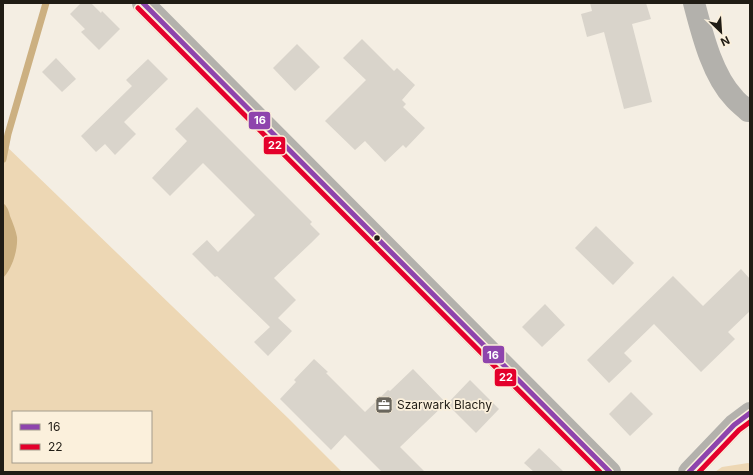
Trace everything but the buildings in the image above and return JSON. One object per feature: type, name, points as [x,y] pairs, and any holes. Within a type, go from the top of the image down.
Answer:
[{"type":"street","points":[[143,3],[610,472]]},
{"type":"street","points":[[694,3],[702,32],[722,82],[734,98],[748,111],[750,111]]},
{"type":"street","points":[[688,472],[745,424]]},
{"type":"shaded area","points":[[3,143],[288,418],[342,472],[3,472]]},
{"type":"shaded area","points":[[3,203],[8,210],[16,232],[17,242],[12,264],[3,278]]},
{"type":"shaded area","points":[[748,463],[750,464],[750,472],[715,472],[722,467]]},
{"type":"waterway","points":[[3,159],[8,134],[46,3]]},
{"type":"transit line","name":"16","points":[[143,3],[610,472]]},
{"type":"transit line","name":"22","points":[[138,8],[600,472]]},
{"type":"transit line","name":"16","points":[[689,472],[734,425],[750,413]]},
{"type":"transit line","name":"22","points":[[699,472],[739,430],[750,422]]},
{"type":"place","name":"Szarwark Blachy","points":[[384,405]]}]
